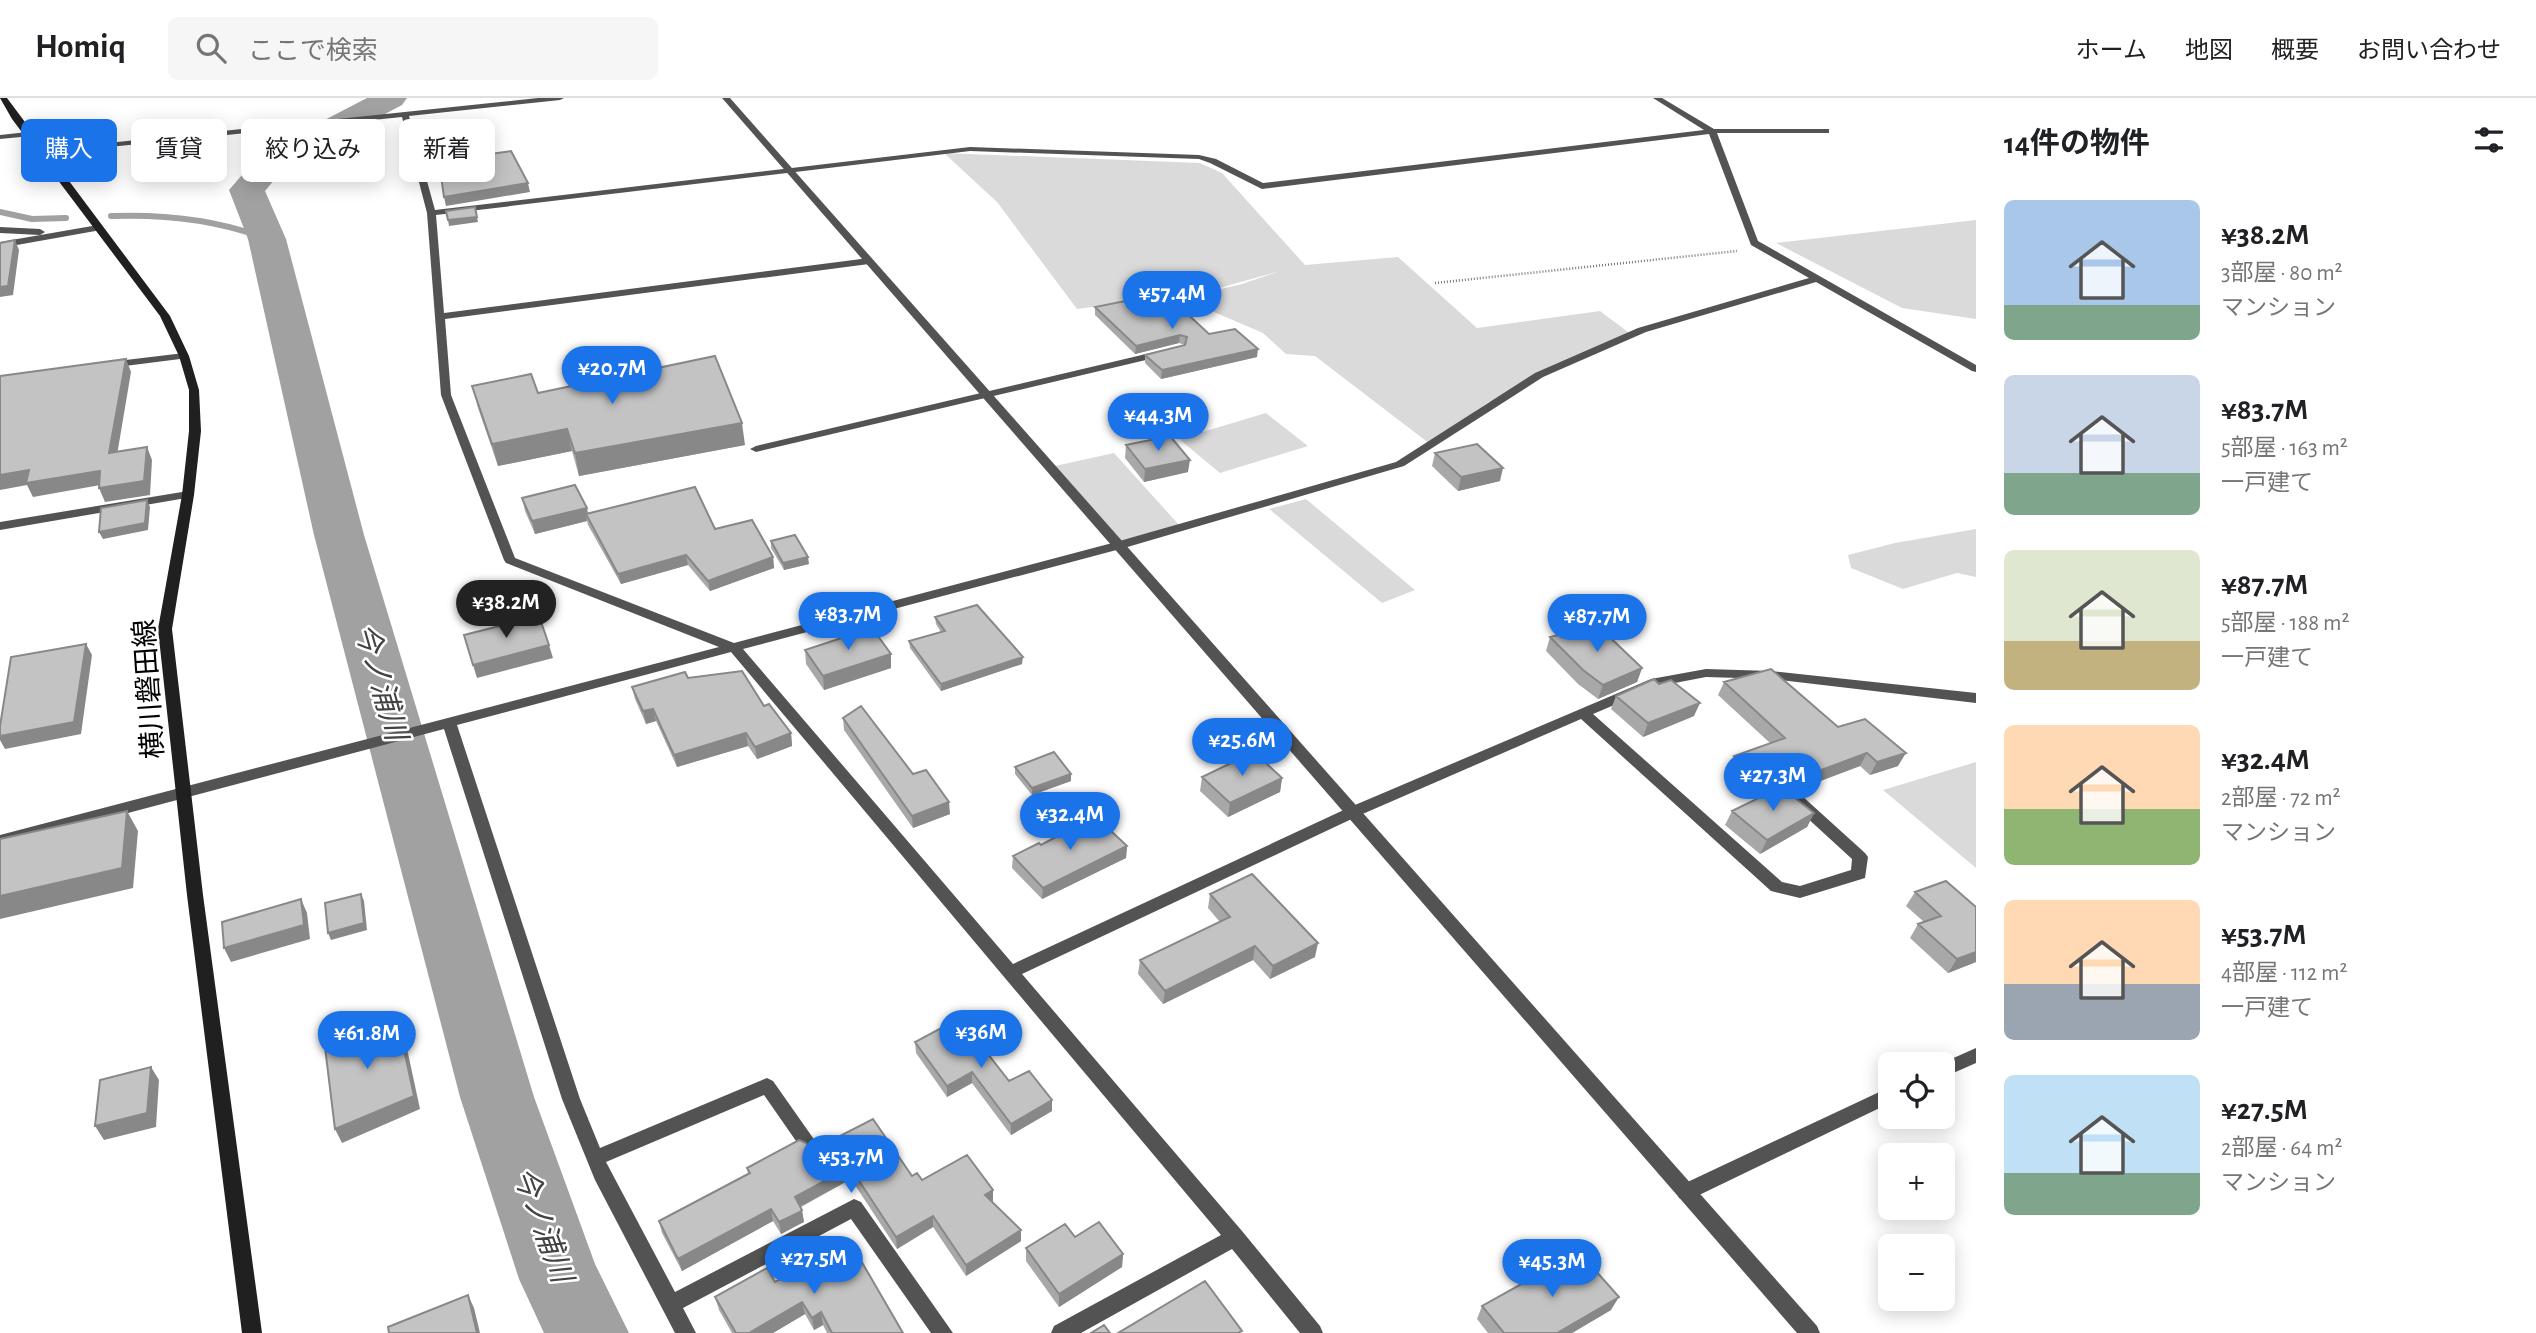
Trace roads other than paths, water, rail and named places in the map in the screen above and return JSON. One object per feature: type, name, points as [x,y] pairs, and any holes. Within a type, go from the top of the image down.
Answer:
[{"type":"main road","name":"横川磐田線","points":[[4,98],[21,124]]},
{"type":"main road","name":"横川磐田線","points":[[64,182],[165,316],[184,356],[194,390],[195,431],[188,495],[164,629],[252,1333]]},
{"type":"street","points":[[117,144],[560,98]]},
{"type":"street","points":[[726,98],[1810,1333]]},
{"type":"street","points":[[1657,98],[1712,131],[1754,243],[1976,369]]},
{"type":"street","points":[[405,114],[431,213],[446,395],[510,560],[735,648],[1235,1237],[1313,1333]]},
{"type":"street","points":[[431,213],[970,149],[1199,157],[1213,161],[1262,186],[1712,131],[1826,131]]},
{"type":"street","points":[[0,137],[21,135]]},
{"type":"street","points":[[0,245],[98,228]]},
{"type":"street","points":[[0,230],[72,233]]},
{"type":"street","points":[[439,317],[869,261]]},
{"type":"street","points":[[0,841],[1120,545],[1400,464],[1539,375],[1642,330],[1816,279]]},
{"type":"street","points":[[756,449],[1180,349]]},
{"type":"street","points":[[92,368],[184,356]]},
{"type":"street","points":[[0,526],[188,495]]},
{"type":"street","points":[[1011,972],[1353,812],[1656,682],[1706,673],[1771,674],[1976,698]]},
{"type":"street","points":[[1583,713],[1777,887],[1800,892],[1859,874],[1860,857],[1785,789]]},
{"type":"street","points":[[447,723],[567,1086],[596,1158],[686,1333]]},
{"type":"street","points":[[1955,1065],[1976,1055]]},
{"type":"street","points":[[596,1158],[767,1086],[809,1145]]},
{"type":"street","points":[[1686,1192],[1878,1102]]},
{"type":"street","points":[[671,1304],[854,1209],[943,1333]]},
{"type":"street","points":[[1061,1333],[1235,1237]]},
{"type":"waterway","name":"今ノ浦川","points":[[391,98],[273,160],[247,190],[267,239],[339,535],[497,1097],[560,1279],[587,1333]]},
{"type":"waterway","points":[[0,212],[32,219],[66,218]]},
{"type":"waterway","points":[[111,216],[190,219],[267,239]]}]
